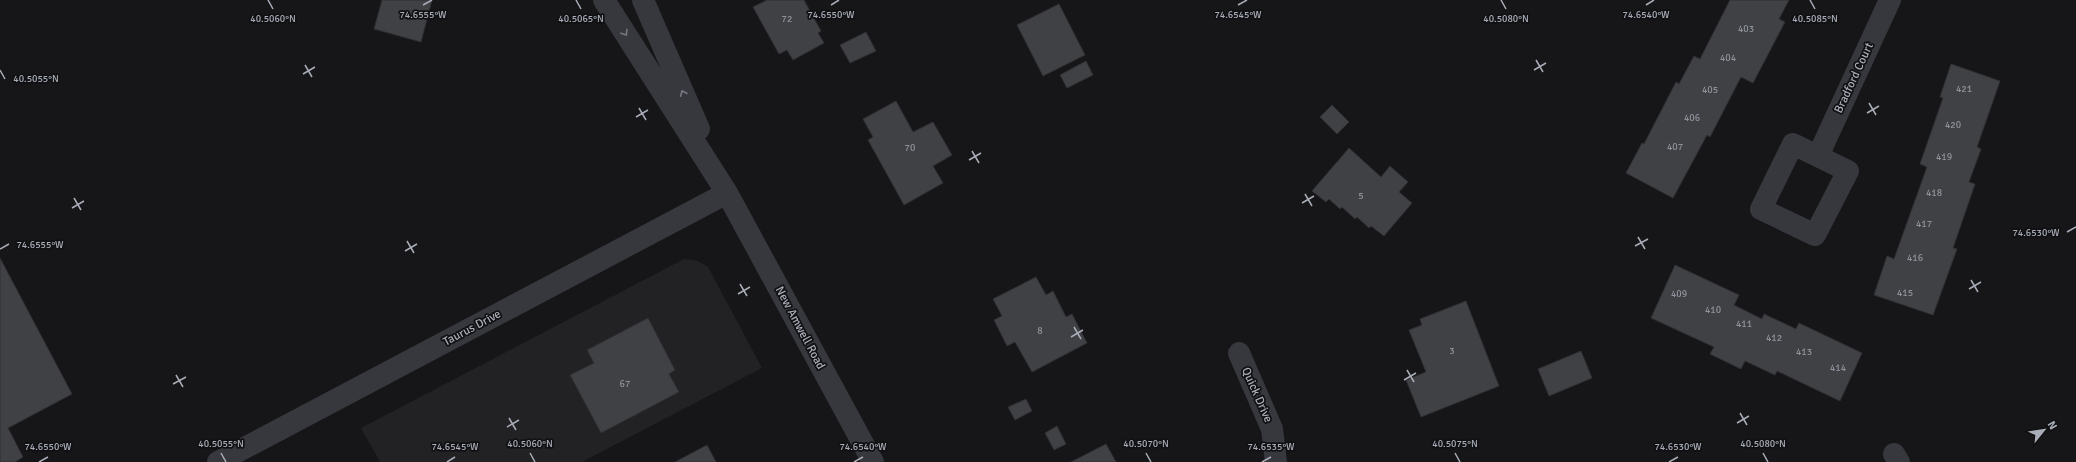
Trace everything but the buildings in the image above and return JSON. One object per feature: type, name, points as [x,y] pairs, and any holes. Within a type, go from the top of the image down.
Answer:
[{"type":"street","name":"New Amwell Road","points":[[604,0],[727,193],[873,462]]},
{"type":"street","name":"New Amwell Road","points":[[643,0],[727,193]]},
{"type":"street","name":"Bradford Court","points":[[1818,156],[1890,0]]},
{"type":"street","name":"Taurus Drive","points":[[218,462],[251,454],[727,193]]},
{"type":"street","name":"Quick Drive","points":[[1239,352],[1272,429],[1276,462]]},
{"type":"shaded area","points":[[684,259],[698,261],[708,267],[762,368],[582,462],[380,462],[361,428]]}]
